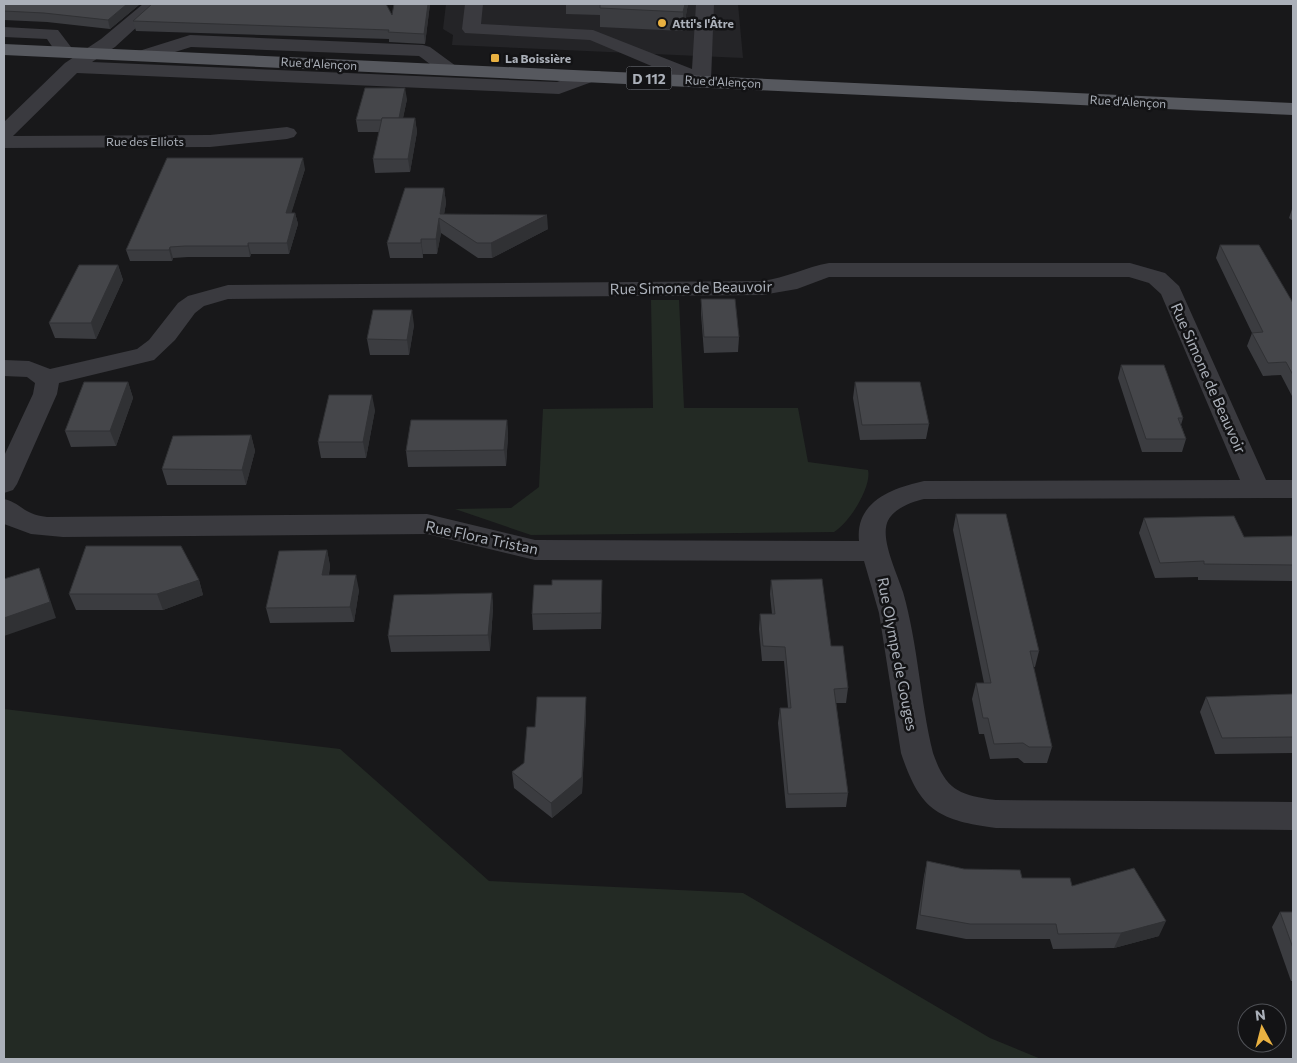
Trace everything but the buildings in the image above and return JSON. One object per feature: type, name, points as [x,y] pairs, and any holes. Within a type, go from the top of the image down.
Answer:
[{"type":"main road","points":[[4,48],[68,59]]},
{"type":"main road","name":"Rue d'Alençon","points":[[92,52],[1293,109]]},
{"type":"street","points":[[4,133],[68,59],[92,52],[108,43],[153,4]]},
{"type":"street","points":[[474,4],[471,29],[593,35],[701,80],[705,4]]},
{"type":"street","points":[[4,32],[52,34],[68,59]]},
{"type":"street","points":[[68,59],[559,88],[593,75]]},
{"type":"street","name":"Rue des Elliots","points":[[4,142],[210,141],[287,132]]},
{"type":"street","name":"Rue Simone de Beauvoir","points":[[45,378],[145,355],[158,347],[169,334],[186,306],[198,298],[228,292],[762,288],[789,284],[816,272],[829,270],[1130,270],[1157,278],[1171,291],[1257,489]]},
{"type":"street","points":[[4,368],[28,368],[40,372],[47,383],[45,394],[4,484]]},
{"type":"street","name":"Rue Olympe de Gouges","points":[[1293,489],[924,490],[903,495],[889,502],[879,512],[873,525],[871,538],[877,551],[890,594],[915,742],[925,776],[934,790],[948,803],[970,811],[996,814],[1293,816]]},
{"type":"street","name":"Rue Flora Tristan","points":[[4,508],[9,515],[22,522],[63,527],[427,524],[450,527],[508,546],[535,550],[877,551]]},
{"type":"shaded area","points":[[446,4],[738,4],[743,58],[452,45],[453,35],[443,29]]},
{"type":"shaded area","points":[[651,300],[679,300],[684,408],[798,408],[808,462],[868,470],[863,495],[846,521],[834,532],[531,535],[455,509],[511,508],[539,487],[543,409],[653,408]]},
{"type":"shaded area","points":[[4,709],[340,749],[489,881],[743,893],[990,1038],[1041,1059],[4,1059]]},
{"type":"place","name":"Atti's l'Âtre","points":[[662,23]]},
{"type":"place","name":"La Boissière","points":[[495,58]]}]
